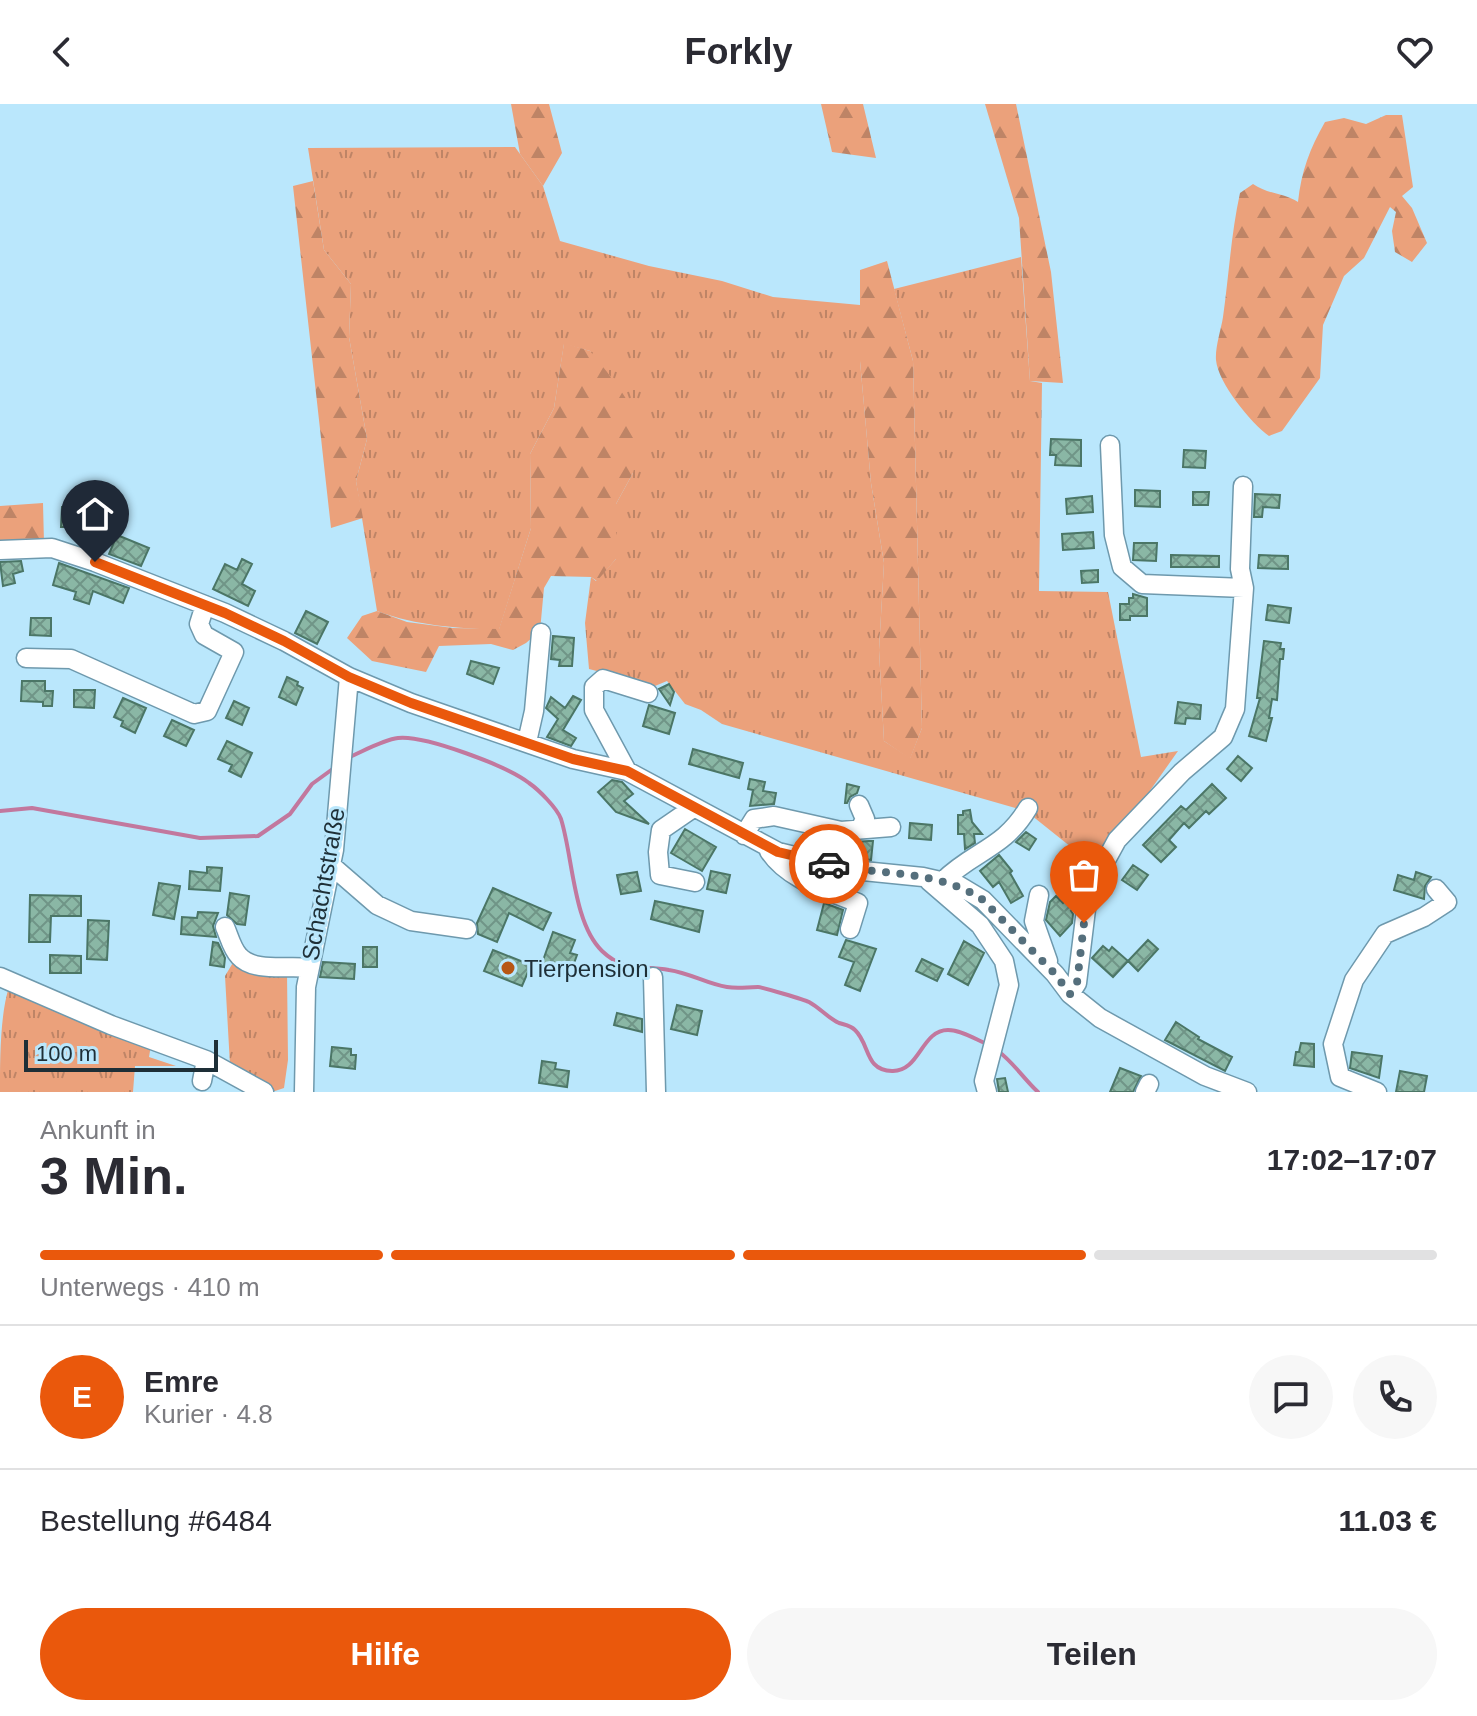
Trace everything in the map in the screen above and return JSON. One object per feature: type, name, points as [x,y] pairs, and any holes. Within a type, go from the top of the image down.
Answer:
[{"type":"street","points":[[1110,445],[1114,535],[1122,567],[1142,584],[1244,588]]},
{"type":"street","points":[[1070,994],[1077,983],[1088,893],[1117,840],[1182,772],[1223,737],[1235,709],[1244,588],[1240,569],[1243,486]]},
{"type":"street","points":[[0,550],[52,548],[95,562],[205,605],[284,641],[349,677],[457,720],[573,759],[627,771],[778,852],[853,870],[923,877],[958,885],[983,900],[1070,994],[1100,1018],[1205,1076],[1247,1092]]},
{"type":"street","points":[[26,658],[71,659],[194,714],[207,711],[234,652],[204,635],[199,624],[205,605]]},
{"type":"street","points":[[527,742],[534,711],[541,633]]},
{"type":"street","name":"Schachtstraße","points":[[304,1092],[306,987],[332,866],[349,677]]},
{"type":"street","points":[[627,771],[594,710],[594,687],[603,679],[648,693]]},
{"type":"street","points":[[859,805],[865,819],[860,829]]},
{"type":"street","points":[[693,808],[661,830],[658,852],[660,875],[695,882]]},
{"type":"street","points":[[943,881],[953,871],[1005,838],[1028,808]]},
{"type":"street","points":[[744,835],[754,819],[774,816],[841,831],[891,827]]},
{"type":"street","points":[[766,846],[775,860],[800,879],[858,903],[850,929]]},
{"type":"street","points":[[332,866],[377,905],[411,921],[467,929]]},
{"type":"street","points":[[923,877],[959,904],[980,925],[1004,961],[1009,985],[984,1088]]},
{"type":"street","points":[[1377,1092],[1340,1077],[1333,1044],[1354,980],[1385,934],[1424,917],[1447,902],[1436,889]]},
{"type":"street","points":[[1039,895],[1034,921],[1049,968]]},
{"type":"street","points":[[225,927],[243,960],[254,965],[309,968]]},
{"type":"street","points":[[0,977],[111,1025],[206,1060],[264,1092]]},
{"type":"street","points":[[653,977],[656,1092]]},
{"type":"street","points":[[202,1081],[206,1060]]},
{"type":"green space","points":[[511,104],[549,104],[562,153],[543,186],[520,154]]},
{"type":"green space","points":[[821,104],[863,104],[876,158],[832,152]]},
{"type":"green space","points":[[985,104],[1016,104],[1051,272],[1063,383],[1030,381],[1019,218]]},
{"type":"green space","points":[[1386,115],[1402,115],[1413,187],[1402,196],[1412,208],[1427,243],[1412,262],[1395,252],[1392,231],[1396,212],[1390,207],[1364,258],[1344,276],[1323,325],[1320,378],[1282,431],[1269,436],[1236,402],[1216,360],[1240,193],[1253,184],[1298,202],[1307,160],[1325,122],[1344,118],[1366,124]]},
{"type":"green space","points":[[515,147],[543,186],[560,241],[649,266],[722,281],[773,297],[860,305],[860,361],[871,483],[884,563],[879,650],[884,741],[910,758],[922,728],[913,361],[894,289],[1021,257],[1030,381],[1042,383],[1039,591],[1108,592],[1141,757],[1178,751],[1096,867],[1026,811],[722,724],[685,704],[667,681],[655,686],[589,669],[585,623],[591,577],[596,581],[616,559],[616,504],[633,473],[590,351],[564,344],[554,408],[530,454],[531,528],[499,630],[422,623],[377,611],[356,481],[367,439],[349,337],[351,284],[324,250],[308,148]]},
{"type":"green space","points":[[313,181],[324,250],[351,284],[349,337],[367,439],[356,481],[363,518],[331,528],[293,186]]},
{"type":"green space","points":[[887,261],[913,361],[922,728],[910,759],[884,741],[879,650],[884,563],[871,483],[860,361],[860,270]]},
{"type":"green space","points":[[564,343],[590,351],[616,383],[644,427],[633,473],[616,504],[616,559],[597,581],[591,577],[551,576],[544,588],[540,631],[513,650],[491,644],[439,646],[426,672],[372,661],[347,638],[362,616],[377,611],[407,622],[453,628],[499,629],[531,528],[530,454],[554,408]]},
{"type":"green space","points":[[43,503],[44,543],[0,547],[0,506]]},
{"type":"green space","points":[[234,961],[287,972],[288,1060],[284,1088],[275,1091],[230,1065],[225,976]]},
{"type":"green space","points":[[9,987],[151,1045],[149,1057],[176,1066],[135,1066],[133,1092],[0,1092],[2,1024]]},
{"type":"building","points":[[1051,439],[1081,440],[1081,466],[1055,465],[1056,455],[1050,455]]},
{"type":"building","points":[[1184,450],[1206,451],[1205,468],[1183,467]]},
{"type":"building","points":[[1135,490],[1160,491],[1160,507],[1135,506]]},
{"type":"building","points":[[1193,492],[1209,492],[1208,505],[1193,505]]},
{"type":"building","points":[[1255,494],[1280,495],[1279,508],[1263,507],[1262,517],[1254,517]]},
{"type":"building","points":[[1092,496],[1093,512],[1067,514],[1066,499]]},
{"type":"building","points":[[62,507],[76,507],[75,527],[61,527]]},
{"type":"building","points":[[1093,532],[1094,548],[1063,550],[1062,534]]},
{"type":"building","points":[[117,535],[149,548],[141,566],[109,554]]},
{"type":"building","points":[[1134,543],[1157,543],[1156,561],[1133,560]]},
{"type":"building","points":[[1171,555],[1219,556],[1219,567],[1171,567]]},
{"type":"building","points":[[1259,555],[1288,556],[1288,569],[1258,568]]},
{"type":"building","points":[[242,559],[252,564],[242,584],[255,591],[248,606],[213,589],[225,564],[237,570]]},
{"type":"building","points":[[21,561],[23,571],[13,574],[15,583],[3,586],[0,562]]},
{"type":"building","points":[[59,563],[129,588],[123,603],[93,591],[89,604],[74,599],[76,592],[53,585]]},
{"type":"building","points":[[1098,570],[1098,582],[1082,583],[1081,571]]},
{"type":"building","points":[[1133,594],[1147,598],[1147,616],[1130,616],[1130,620],[1120,620],[1120,604],[1129,604]]},
{"type":"building","points":[[1268,605],[1291,608],[1289,623],[1266,620]]},
{"type":"building","points":[[306,611],[328,622],[317,644],[295,633]]},
{"type":"building","points":[[31,618],[51,618],[51,636],[30,635]]},
{"type":"building","points":[[553,636],[574,638],[572,666],[559,666],[560,660],[551,659]]},
{"type":"building","points":[[1264,641],[1281,643],[1280,649],[1284,649],[1283,659],[1280,659],[1277,700],[1272,699],[1269,718],[1272,718],[1266,741],[1249,736],[1260,698],[1257,698]]},
{"type":"building","points":[[471,661],[499,668],[493,684],[467,674]]},
{"type":"building","points":[[287,677],[303,688],[296,705],[279,697]]},
{"type":"building","points":[[22,681],[45,681],[45,691],[53,691],[52,706],[43,706],[43,702],[21,701]]},
{"type":"building","points":[[669,684],[674,692],[670,705],[659,689]]},
{"type":"building","points":[[74,690],[95,690],[94,708],[74,707]]},
{"type":"building","points":[[573,696],[581,700],[563,730],[576,738],[571,746],[547,737],[558,719],[546,708],[551,697],[565,708]]},
{"type":"building","points":[[123,698],[146,708],[135,733],[121,726],[123,721],[114,717]]},
{"type":"building","points":[[234,701],[249,708],[242,725],[226,718]]},
{"type":"building","points":[[1178,702],[1201,705],[1200,719],[1186,718],[1185,724],[1175,723]]},
{"type":"building","points":[[649,705],[675,713],[669,734],[643,726]]},
{"type":"building","points":[[172,720],[194,730],[186,746],[164,736]]},
{"type":"building","points":[[227,741],[252,753],[241,777],[229,771],[232,765],[218,759]]},
{"type":"building","points":[[693,749],[743,763],[739,778],[689,764]]},
{"type":"building","points":[[1238,756],[1252,768],[1241,781],[1227,769]]},
{"type":"building","points":[[750,779],[765,782],[763,791],[776,793],[774,804],[750,806],[753,790],[748,789]]},
{"type":"building","points":[[612,780],[622,782],[633,794],[624,801],[649,824],[616,812],[598,792]]},
{"type":"building","points":[[847,784],[859,787],[857,793],[845,803]]},
{"type":"building","points":[[1212,784],[1226,798],[1209,814],[1206,811],[1189,828],[1184,823],[1169,840],[1176,847],[1161,862],[1143,845],[1181,806],[1186,810]]},
{"type":"building","points":[[970,810],[972,822],[982,834],[974,834],[975,843],[965,849],[964,834],[958,834],[958,815]]},
{"type":"building","points":[[910,823],[932,825],[931,840],[909,838]]},
{"type":"building","points":[[685,829],[716,847],[702,871],[671,853]]},
{"type":"building","points":[[1026,832],[1036,839],[1029,850],[1016,842]]},
{"type":"building","points":[[803,835],[823,840],[820,850],[800,845]]},
{"type":"building","points":[[873,841],[871,860],[838,854],[840,843]]},
{"type":"building","points":[[999,855],[1012,871],[1010,873],[1023,896],[1011,903],[999,882],[993,887],[980,871]]},
{"type":"building","points":[[1133,865],[1148,875],[1137,890],[1122,880]]},
{"type":"building","points":[[207,867],[222,868],[220,891],[189,889],[190,871],[207,873]]},
{"type":"building","points":[[711,871],[730,875],[726,893],[707,889]]},
{"type":"building","points":[[637,872],[641,891],[621,894],[617,875]]},
{"type":"building","points":[[1416,872],[1431,877],[1425,886],[1424,899],[1394,890],[1398,875],[1414,880]]},
{"type":"building","points":[[159,883],[180,886],[174,919],[153,915]]},
{"type":"building","points":[[493,888],[551,913],[543,930],[509,913],[497,942],[478,934],[477,923]]},
{"type":"building","points":[[230,893],[249,896],[245,925],[237,924],[227,915]]},
{"type":"building","points":[[30,895],[81,896],[81,916],[51,916],[50,942],[29,942]]},
{"type":"building","points":[[1056,896],[1074,908],[1071,911],[1072,923],[1060,936],[1046,920],[1050,902]]},
{"type":"building","points":[[655,901],[703,911],[699,932],[651,919]]},
{"type":"building","points":[[824,903],[843,910],[837,935],[817,930]]},
{"type":"building","points":[[198,912],[218,913],[213,926],[216,937],[181,934],[182,917],[197,918]]},
{"type":"building","points":[[88,920],[109,921],[107,960],[87,959]]},
{"type":"building","points":[[553,932],[575,940],[570,953],[577,955],[573,966],[567,963],[562,976],[540,969]]},
{"type":"building","points":[[846,940],[876,949],[860,991],[845,985],[854,962],[839,957]]},
{"type":"building","points":[[1148,940],[1158,949],[1138,971],[1128,961]]},
{"type":"building","points":[[964,941],[984,953],[968,985],[948,974]]},
{"type":"building","points":[[213,942],[218,943],[225,958],[224,967],[210,965]]},
{"type":"building","points":[[1103,946],[1109,951],[1112,947],[1128,961],[1113,977],[1092,958]]},
{"type":"building","points":[[363,947],[377,947],[377,967],[363,967]]},
{"type":"building","name":"Tierpension","points":[[493,950],[531,965],[522,986],[484,971]]},
{"type":"building","points":[[50,955],[81,956],[81,973],[50,973]]},
{"type":"building","points":[[922,959],[943,969],[937,981],[916,971]]},
{"type":"building","points":[[323,962],[355,964],[354,979],[320,977]]},
{"type":"building","points":[[677,1005],[702,1011],[697,1035],[671,1029]]},
{"type":"building","points":[[617,1013],[642,1019],[642,1032],[614,1025]]},
{"type":"building","points":[[1176,1022],[1198,1039],[1232,1057],[1225,1071],[1165,1040]]},
{"type":"building","points":[[1301,1043],[1314,1044],[1314,1067],[1294,1065]]},
{"type":"building","points":[[332,1047],[351,1049],[351,1055],[356,1055],[355,1069],[330,1066]]},
{"type":"building","points":[[1352,1052],[1382,1056],[1379,1078],[1350,1068]]},
{"type":"building","points":[[542,1061],[556,1063],[555,1069],[569,1071],[567,1087],[539,1083]]},
{"type":"building","points":[[1120,1068],[1141,1076],[1133,1092],[1110,1092]]},
{"type":"building","points":[[1400,1071],[1427,1076],[1424,1092],[1396,1092]]},
{"type":"building","points":[[1005,1078],[1008,1092],[999,1092],[997,1079]]},
{"type":"waterway","points":[[347,758],[385,741],[410,738],[465,753],[503,768],[529,783],[561,819],[585,924],[602,951],[618,963],[677,971],[727,987],[761,988],[809,1002],[835,1021],[855,1030],[872,1062],[883,1070],[901,1070],[909,1065],[939,1032],[958,1031],[987,1044]]},
{"type":"waterway","points":[[0,811],[32,808],[200,838],[258,836],[290,814],[312,784],[334,768]]},
{"type":"waterway","points":[[998,1051],[1038,1092]]},
{"type":"way so far","points":[[829,864],[853,870],[923,877],[970,891],[983,900],[1055,974],[1070,994],[1077,983],[1084,923]]},
{"type":"place","name":"Tierpension","points":[[508,968]]},
{"type":"route","points":[[95,562],[225,613],[349,677],[411,703],[573,759],[627,771],[778,852],[829,864]]}]
